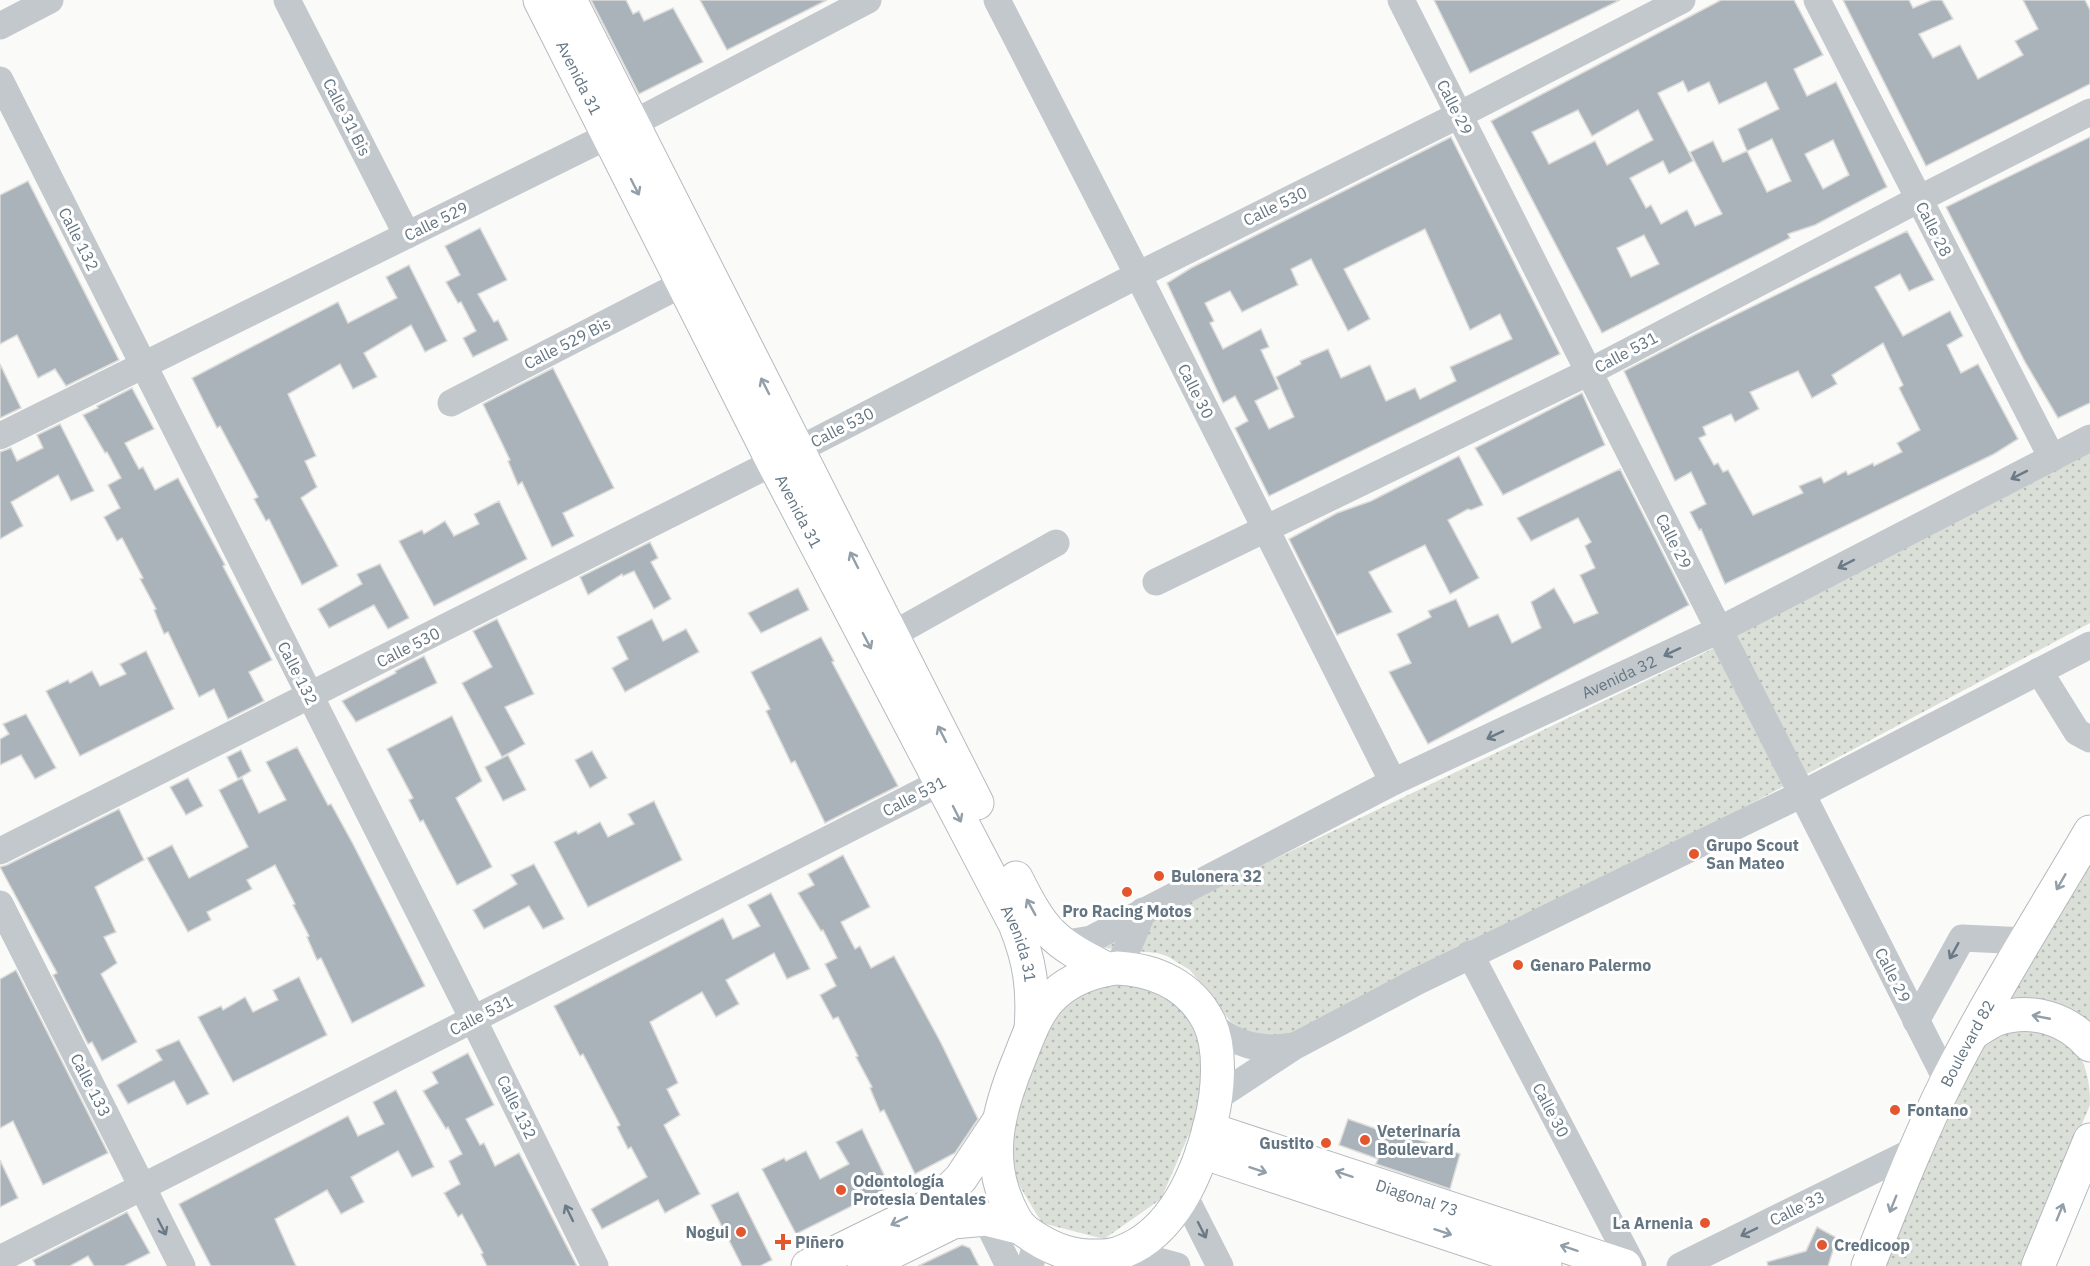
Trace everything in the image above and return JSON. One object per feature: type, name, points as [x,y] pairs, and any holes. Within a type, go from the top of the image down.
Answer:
[{"type":"main road","name":"Avenida 31","points":[[540,0],[621,129],[785,456],[951,777],[1042,925],[1061,944],[1112,968]]},
{"type":"main road","name":"Avenida 31","points":[[570,0],[684,284],[892,635],[1023,943],[1032,984],[1031,1029]]},
{"type":"main road","name":"Boulevard 82","points":[[1868,1266],[1915,1150],[1947,1082],[2090,832]]},
{"type":"main road","points":[[864,1266],[953,1222],[986,1219],[1030,1245],[1079,1255],[1102,1256],[1119,1254],[1142,1241],[1159,1227],[1173,1211],[1183,1193],[1205,1140],[1216,1098],[1216,1048],[1210,1024],[1188,993],[1172,982],[1136,969],[1112,968],[1088,974],[1070,983],[1054,995],[1041,1011],[1031,1029],[1009,1082],[998,1123],[995,1147],[996,1171],[1003,1194],[1030,1245]]},
{"type":"main road","points":[[1973,1033],[1995,1020],[2017,1014],[2040,1015],[2062,1022],[2080,1034],[2090,1045]]},
{"type":"main road","points":[[808,1266],[922,1210],[943,1196],[961,1178],[998,1123]]},
{"type":"main road","name":"Diagonal 73","points":[[1205,1140],[1545,1266]]},
{"type":"main road","name":"Diagonal 73","points":[[1205,1140],[1625,1266]]},
{"type":"main road","points":[[2040,1264],[2090,1140]]},
{"type":"street","points":[[0,26],[50,0]]},
{"type":"street","name":"Calle 31 Bis","points":[[287,0],[407,235]]},
{"type":"street","name":"Calle 529","points":[[0,436],[621,129],[868,0]]},
{"type":"street","name":"Calle 30","points":[[997,0],[1138,274],[1393,782]]},
{"type":"street","name":"Calle 29","points":[[1401,0],[1947,1082]]},
{"type":"street","name":"Calle 530","points":[[0,851],[785,456],[1138,274],[1459,115],[1682,0]]},
{"type":"street","name":"Calle 28","points":[[1816,0],[2052,458]]},
{"type":"street","name":"Calle 132","points":[[0,80],[595,1266]]},
{"type":"street","name":"Calle 531","points":[[1156,582],[1589,372],[2090,112]]},
{"type":"street","name":"Calle 529 Bis","points":[[451,403],[684,284]]},
{"type":"street","name":"Avenida 32","points":[[1061,944],[1090,939],[1393,782],[1719,630],[2090,438]]},
{"type":"street","points":[[892,635],[1056,543]]},
{"type":"street","points":[[1216,1098],[1294,1046],[1470,954],[1802,794],[2090,645]]},
{"type":"street","points":[[2039,671],[2077,732],[2090,739]]},
{"type":"street","name":"Calle 531","points":[[0,1259],[951,777]]},
{"type":"street","name":"Calle 133","points":[[0,904],[182,1266]]},
{"type":"street","points":[[1112,968],[1130,943],[1143,911]]},
{"type":"street","points":[[1916,1021],[1962,938],[2026,941]]},
{"type":"street","name":"Calle 30","points":[[1470,954],[1633,1266]]},
{"type":"street","points":[[1210,1024],[1224,1035],[1250,1046],[1277,1049],[1294,1046]]},
{"type":"street","name":"Calle 33","points":[[1680,1266],[1915,1150]]},
{"type":"street","points":[[1183,1193],[1220,1266]]},
{"type":"street","points":[[986,1219],[1009,1266]]},
{"type":"street","points":[[1119,1254],[1177,1266]]},
{"type":"shaded area","points":[[2090,448],[2090,623],[1432,974],[1294,1034],[1269,1039],[1245,1031],[1230,1021],[1190,970],[1167,956],[1101,946],[1104,941],[1706,652]]},
{"type":"shaded area","points":[[2090,844],[2090,1023],[2082,1015],[2062,1006],[2039,1002],[2006,1002]]},
{"type":"shaded area","points":[[1100,971],[1178,992],[1199,1039],[1202,1104],[1161,1199],[1104,1239],[1042,1223],[1019,1185],[1003,1138],[1024,1057],[1058,1008]]},
{"type":"shaded area","points":[[2021,1029],[2053,1033],[2075,1048],[2082,1059],[2086,1073],[2090,1105],[2022,1266],[1878,1266],[1900,1208],[1982,1048],[2000,1035]]},
{"type":"building","points":[[591,0],[626,0],[633,14],[639,11],[644,21],[673,8],[703,62],[639,94]]},
{"type":"building","points":[[700,0],[827,0],[727,50]]},
{"type":"building","points":[[1434,0],[1620,0],[1470,73]]},
{"type":"building","points":[[1721,0],[1794,0],[1823,55],[1794,69],[1807,96],[1836,82],[1887,187],[1815,225],[1788,234],[1790,238],[1602,333],[1491,121]],"holes":[[[1683,81],[1688,92],[1709,82],[1719,104],[1766,82],[1779,109],[1738,129],[1747,151],[1723,162],[1713,141],[1690,152],[1722,214],[1695,226],[1687,210],[1661,224],[1651,205],[1646,208],[1630,178],[1663,161],[1669,174],[1693,161],[1658,93]],[[1578,110],[1592,136],[1638,110],[1653,140],[1607,165],[1595,141],[1549,164],[1532,132]],[[1772,139],[1791,181],[1767,192],[1747,151]],[[1833,140],[1849,175],[1823,189],[1805,154]],[[1644,235],[1659,264],[1631,277],[1617,248]]]},
{"type":"building","points":[[1843,0],[1909,0],[1913,8],[1932,0],[1942,0],[1953,19],[1919,34],[1933,58],[1960,45],[1978,79],[2023,55],[2015,41],[2038,29],[2023,0],[2085,0],[2090,10],[2090,84],[1926,166]]},
{"type":"building","points":[[1451,137],[1560,354],[1269,496],[1235,428],[1248,421],[1235,396],[1223,403],[1167,283],[1191,268]],"holes":[[[1425,229],[1470,330],[1500,314],[1512,339],[1450,367],[1456,381],[1420,399],[1415,388],[1386,401],[1370,365],[1341,378],[1328,349],[1300,361],[1301,364],[1276,377],[1294,417],[1269,429],[1255,401],[1279,389],[1261,350],[1269,347],[1261,329],[1223,349],[1210,323],[1214,321],[1205,303],[1230,291],[1242,312],[1298,285],[1291,269],[1311,259],[1348,331],[1370,319],[1344,269]]]},
{"type":"building","points":[[2090,137],[2090,403],[2058,418],[2025,362],[1946,207]]},
{"type":"building","points":[[28,181],[119,360],[66,386],[55,369],[38,378],[17,335],[0,344],[0,195]]},
{"type":"building","points":[[480,228],[507,280],[478,294],[494,322],[498,320],[508,340],[473,357],[463,338],[476,331],[461,302],[458,303],[446,282],[460,275],[445,246]]},
{"type":"building","points":[[1907,231],[1934,280],[1909,291],[1900,274],[1875,287],[1903,336],[1950,311],[1963,336],[1947,345],[1961,373],[1978,364],[2018,439],[1994,454],[1725,584],[1701,529],[1699,530],[1690,512],[1706,504],[1691,472],[1675,481],[1624,371]],"holes":[[[1883,343],[1903,385],[1899,388],[1920,430],[1897,443],[1902,452],[1874,466],[1873,463],[1848,475],[1846,471],[1824,483],[1821,477],[1799,486],[1803,493],[1753,515],[1728,470],[1723,472],[1718,463],[1714,465],[1699,438],[1706,435],[1703,427],[1731,414],[1735,422],[1759,409],[1750,392],[1798,371],[1812,398],[1837,384],[1832,375]]]},
{"type":"building","points":[[409,265],[447,341],[425,352],[411,325],[364,353],[377,377],[353,389],[340,364],[288,394],[316,456],[305,461],[317,487],[301,498],[338,566],[302,585],[269,519],[266,521],[254,499],[258,497],[220,426],[217,428],[192,378],[338,302],[348,323],[397,298],[386,277]]},
{"type":"building","points":[[0,364],[21,408],[0,418]]},
{"type":"building","points":[[553,368],[614,488],[563,513],[574,536],[552,547],[522,482],[518,485],[508,461],[510,460],[483,404]]},
{"type":"building","points":[[132,388],[154,429],[125,443],[139,469],[143,467],[155,490],[178,478],[225,565],[223,566],[272,660],[249,672],[264,701],[228,719],[214,689],[199,697],[168,632],[164,634],[154,610],[156,609],[140,579],[143,578],[122,538],[117,541],[104,517],[120,508],[108,485],[121,478],[83,415]]},
{"type":"building","points":[[1582,393],[1605,445],[1503,495],[1475,448]]},
{"type":"building","points":[[60,424],[94,491],[71,501],[58,475],[11,502],[23,526],[0,539],[0,452],[11,448],[17,461],[43,448],[37,435]]},
{"type":"building","points":[[1459,456],[1483,505],[1468,509],[1448,520],[1479,578],[1450,594],[1425,545],[1369,572],[1392,612],[1337,635],[1289,539],[1337,513],[1371,501]]},
{"type":"building","points":[[1620,469],[1689,605],[1428,744],[1389,672],[1411,663],[1397,634],[1431,617],[1428,611],[1456,599],[1469,627],[1498,614],[1512,643],[1541,628],[1531,602],[1554,588],[1574,623],[1598,613],[1580,575],[1595,568],[1585,546],[1591,542],[1578,518],[1531,541],[1517,518]]},
{"type":"building","points":[[499,501],[527,559],[434,606],[399,541],[422,530],[424,534],[445,521],[454,536],[479,524],[474,514]]},
{"type":"building","points":[[650,542],[658,558],[651,562],[671,599],[654,609],[634,571],[623,576],[622,574],[588,595],[580,577]]},
{"type":"building","points":[[380,564],[409,618],[388,629],[374,605],[329,628],[318,609],[362,584],[357,574]]},
{"type":"building","points":[[798,588],[809,610],[761,633],[748,613]]},
{"type":"building","points":[[497,619],[534,694],[505,707],[525,744],[502,757],[462,683],[492,667],[473,631]]},
{"type":"building","points":[[652,619],[663,641],[686,629],[699,652],[625,692],[612,668],[628,659],[617,637]]},
{"type":"building","points":[[821,637],[898,786],[825,823],[795,761],[791,763],[766,711],[770,709],[751,672]]},
{"type":"building","points":[[146,651],[174,709],[80,756],[46,691],[68,680],[70,683],[92,671],[100,686],[126,674],[120,664]]},
{"type":"building","points":[[424,656],[437,683],[356,722],[342,701]]},
{"type":"building","points":[[26,714],[56,768],[35,779],[21,755],[0,765],[0,739],[9,734],[3,724]]},
{"type":"building","points":[[452,716],[482,781],[456,798],[492,867],[457,885],[423,820],[420,822],[409,800],[413,798],[387,749]]},
{"type":"building","points":[[297,747],[328,805],[331,804],[353,844],[425,986],[352,1023],[321,958],[317,960],[307,937],[309,936],[293,905],[295,904],[275,865],[247,880],[252,889],[207,912],[211,920],[188,932],[147,858],[172,845],[189,878],[248,847],[219,790],[242,778],[259,813],[286,800],[266,762]]},
{"type":"building","points":[[241,750],[251,771],[238,779],[227,757]]},
{"type":"building","points":[[592,751],[607,778],[590,788],[575,760]]},
{"type":"building","points":[[508,755],[526,790],[503,801],[485,767]]},
{"type":"building","points":[[188,778],[203,806],[186,815],[170,787]]},
{"type":"building","points":[[654,801],[682,860],[588,907],[554,842],[576,831],[578,834],[600,822],[608,837],[634,824],[628,814]]},
{"type":"building","points":[[119,809],[144,860],[95,887],[116,932],[104,937],[117,963],[101,974],[137,1042],[102,1061],[92,1042],[88,1044],[53,975],[57,973],[0,867]]},
{"type":"building","points":[[843,855],[870,907],[841,922],[855,949],[860,946],[871,968],[894,956],[941,1043],[978,1119],[955,1153],[915,1174],[884,1110],[880,1112],[870,1088],[872,1087],[838,1017],[833,1019],[820,995],[836,986],[825,964],[837,958],[823,930],[821,931],[798,893],[814,885],[808,874]]},
{"type":"building","points":[[534,864],[564,919],[543,929],[529,906],[484,929],[473,910],[517,884],[511,875]]},
{"type":"building","points":[[771,893],[810,969],[787,979],[774,953],[726,980],[739,1004],[716,1017],[702,992],[650,1022],[678,1083],[667,1089],[680,1115],[664,1125],[700,1194],[665,1213],[658,1200],[602,1229],[591,1209],[647,1177],[631,1147],[628,1149],[617,1127],[620,1125],[583,1054],[580,1056],[554,1006],[723,918],[733,939],[760,926],[748,905]]},
{"type":"building","points":[[16,970],[108,1153],[43,1185],[13,1121],[0,1128],[0,979]]},
{"type":"building","points":[[299,977],[327,1035],[233,1082],[198,1017],[221,1006],[223,1010],[245,997],[253,1012],[278,1000],[273,990]]},
{"type":"building","points":[[179,1040],[209,1094],[187,1105],[174,1081],[128,1104],[117,1085],[162,1060],[156,1050]]},
{"type":"building","points":[[468,1053],[494,1105],[466,1119],[480,1145],[484,1143],[495,1166],[519,1153],[577,1266],[487,1266],[481,1254],[483,1253],[462,1214],[458,1217],[444,1193],[460,1184],[449,1161],[462,1154],[448,1127],[446,1129],[423,1091],[438,1083],[432,1072]]},
{"type":"building","points":[[396,1090],[434,1167],[412,1177],[398,1151],[351,1177],[364,1202],[341,1214],[327,1190],[275,1219],[296,1266],[211,1266],[179,1204],[348,1116],[358,1136],[384,1124],[373,1102]]},
{"type":"building","points":[[1348,1119],[1388,1133],[1389,1129],[1460,1154],[1450,1189],[1376,1164],[1378,1159],[1339,1145]]},
{"type":"building","points":[[862,1129],[890,1187],[796,1234],[762,1169],[784,1158],[786,1161],[806,1151],[820,1179],[849,1164],[836,1142]]},
{"type":"building","points":[[0,1160],[18,1198],[0,1207]]},
{"type":"building","name":"Nogui","points":[[738,1192],[772,1260],[760,1266],[742,1266],[711,1205]]},
{"type":"building","points":[[127,1212],[150,1253],[124,1266],[94,1266],[88,1256],[70,1266],[36,1266],[33,1260]]},
{"type":"building","name":"Credicoop","points":[[1817,1227],[1837,1238],[1828,1266],[1768,1266],[1767,1262],[1806,1251]]},
{"type":"building","points":[[962,1245],[970,1248],[979,1266],[918,1266]]},
{"type":"place","name":"Grupo Scout San Mateo","points":[[1694,854]]},
{"type":"place","name":"Bulonera 32","points":[[1159,876]]},
{"type":"place","name":"Pro Racing Motos","points":[[1127,892]]},
{"type":"place","name":"Genaro Palermo","points":[[1518,965]]},
{"type":"place","name":"Fontano","points":[[1895,1110]]},
{"type":"place","name":"Veterinaría Boulevard","points":[[1365,1140]]},
{"type":"place","name":"Gustito","points":[[1326,1143]]},
{"type":"place","name":"Odontología Protesia Dentales","points":[[841,1190]]},
{"type":"place","name":"La Arnenia","points":[[1705,1223]]},
{"type":"place","name":"Nogui","points":[[741,1232]]},
{"type":"place","name":"Piñero","points":[[783,1242]]},
{"type":"place","name":"Credicoop","points":[[1822,1245]]}]
